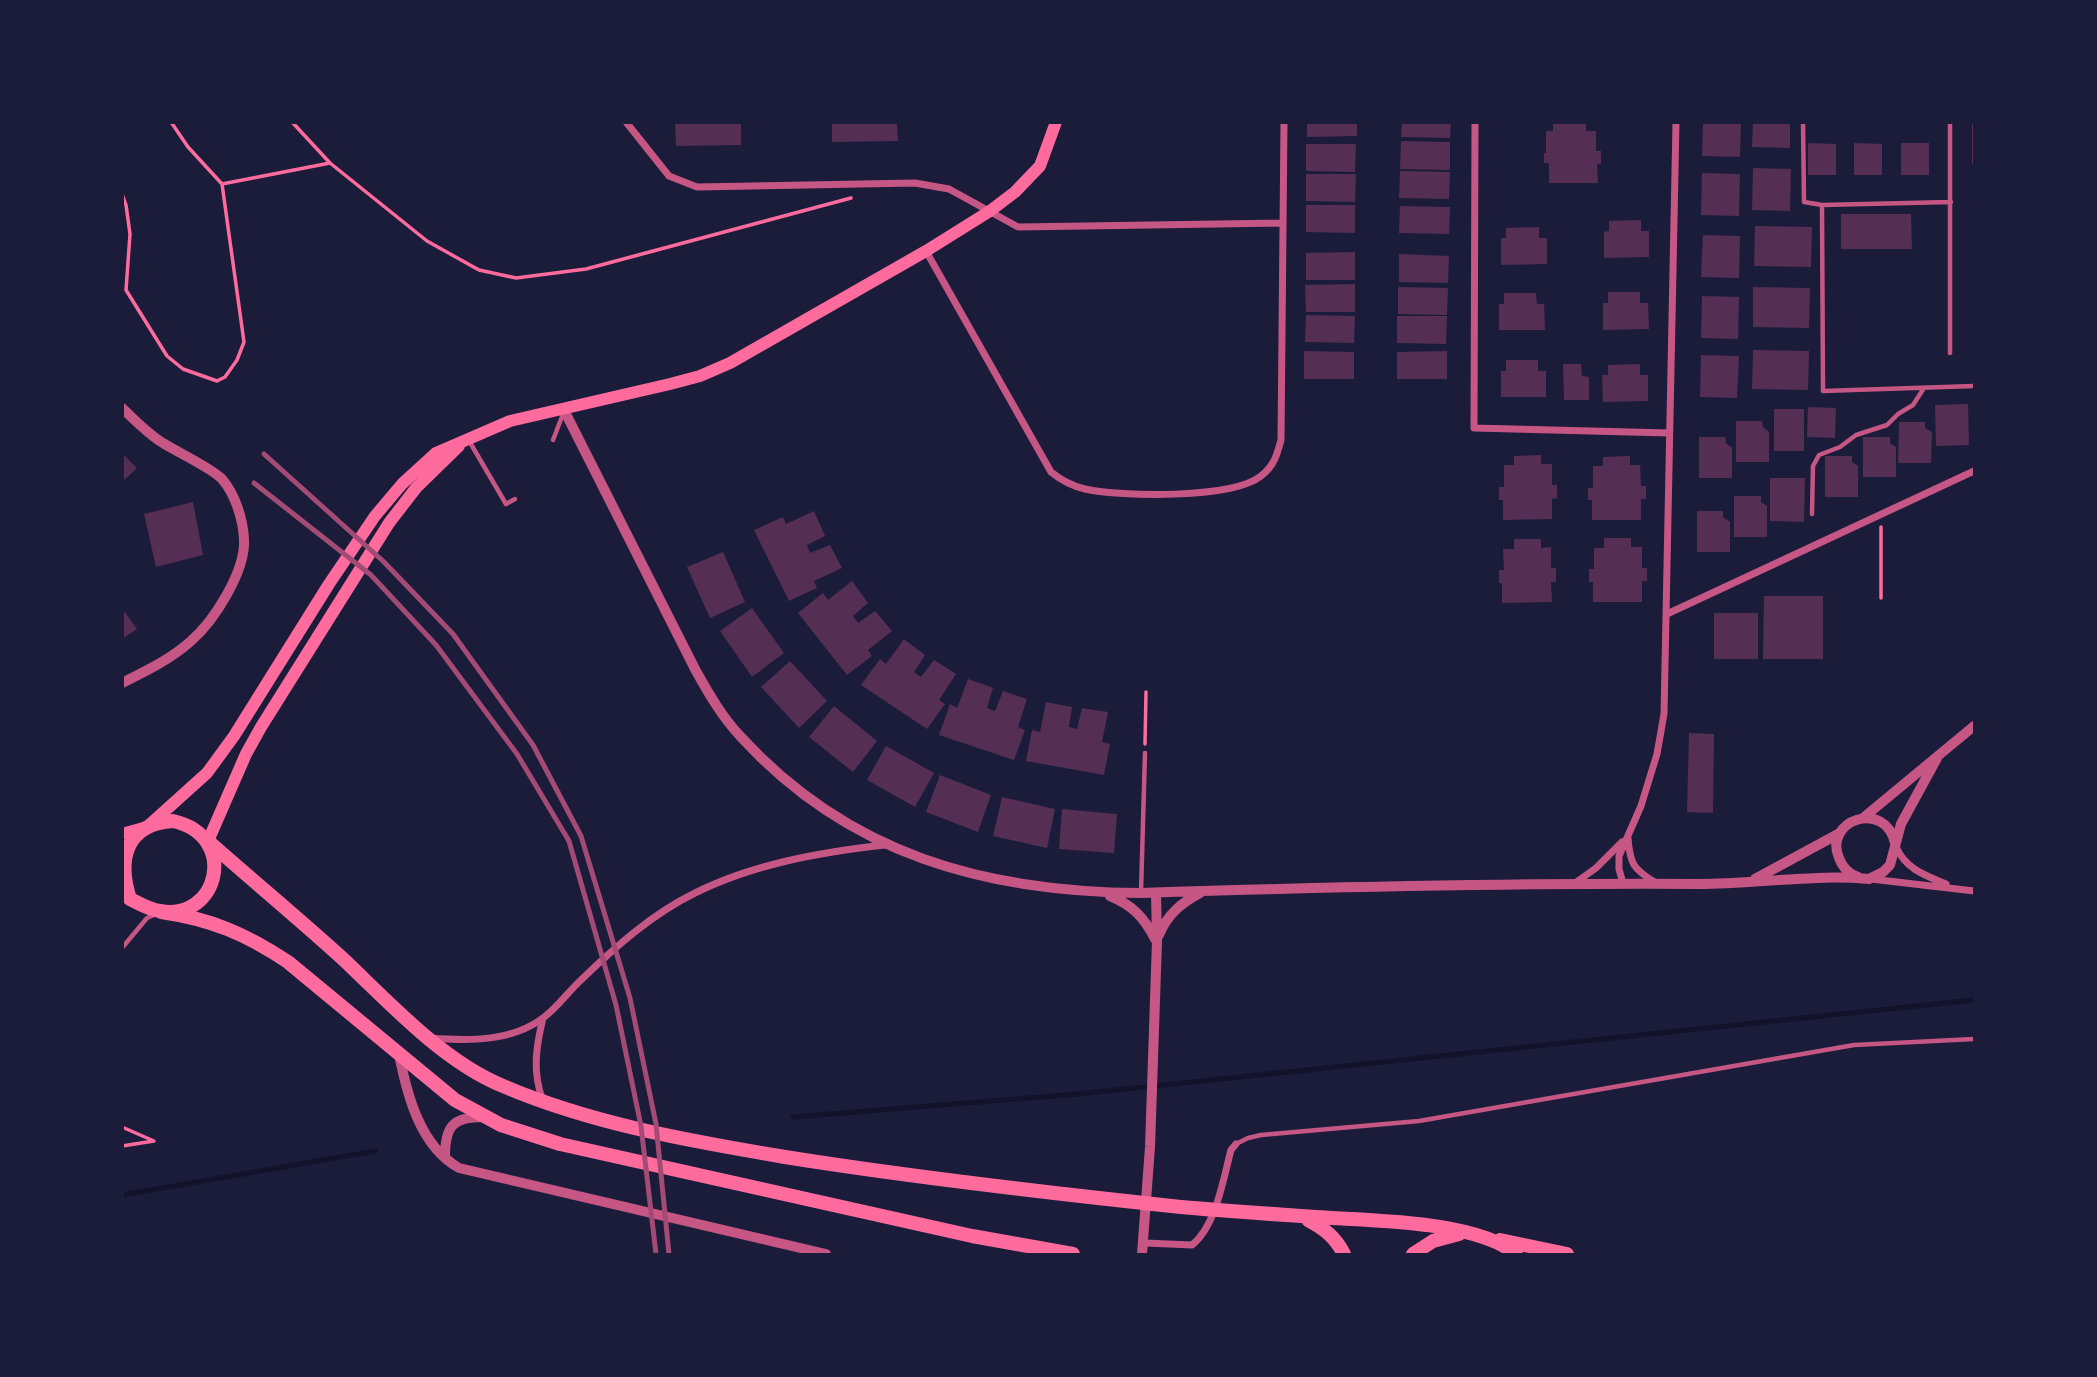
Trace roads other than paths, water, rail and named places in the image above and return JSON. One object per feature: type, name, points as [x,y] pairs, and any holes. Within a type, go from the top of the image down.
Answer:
[{"type":"main road","points":[[1056,122],[1040,166],[990,211],[926,251],[730,363],[700,376],[510,422],[436,453],[418,468],[375,516],[220,757],[185,794],[135,836],[125,856],[124,882],[125,903],[161,912],[195,916],[264,946],[288,962],[455,1100],[501,1125],[560,1144],[972,1236],[1073,1255]]},
{"type":"main road","points":[[161,912],[176,912],[191,907],[203,898],[211,885],[215,870],[214,855],[208,841],[246,754],[261,727],[382,534],[416,488],[467,439]]},
{"type":"main road","points":[[122,834],[159,822],[173,821],[198,831],[342,959],[394,1010],[465,1065],[499,1085],[610,1121],[842,1166],[1200,1209],[1424,1226],[1480,1235],[1567,1255]]},
{"type":"main road","points":[[1301,1216],[1323,1228],[1336,1240],[1344,1255]]},
{"type":"main road","points":[[1413,1255],[1433,1241],[1456,1234],[1480,1235],[1503,1244],[1516,1255]]},
{"type":"street","points":[[626,122],[670,176],[696,187],[915,183],[949,189],[1018,227],[1283,223]]},
{"type":"street","points":[[926,251],[1051,472],[1063,482],[1083,489],[1109,493],[1203,492],[1241,487],[1259,478],[1275,463],[1281,440],[1284,122]]},
{"type":"street","points":[[1475,122],[1474,428],[1669,433]]},
{"type":"street","points":[[1623,883],[1619,856],[1642,806],[1657,754],[1664,714],[1676,122]]},
{"type":"street","points":[[122,408],[159,441],[221,478],[236,502],[244,540],[240,564],[226,597],[207,625],[190,642],[151,668],[122,683]]},
{"type":"street","points":[[564,410],[696,671],[740,737],[803,794],[859,832],[941,866],[1032,887],[1103,893],[1865,879],[1975,891]]},
{"type":"street","points":[[1667,614],[1975,471]]},
{"type":"street","points":[[1863,818],[1975,726]]},
{"type":"street","points":[[1840,833],[1837,852],[1845,869],[1865,879],[1883,872],[1890,864],[1901,824],[1937,758]]},
{"type":"street","points":[[1753,880],[1840,833],[1853,820],[1872,818],[1888,828],[1902,860],[1917,872],[1953,887]]},
{"type":"street","points":[[1575,883],[1596,868],[1628,837]]},
{"type":"street","points":[[1628,837],[1629,858],[1633,867],[1656,883]]},
{"type":"street","points":[[429,1038],[490,1038],[522,1029],[543,1018],[598,964],[651,919],[695,893],[794,860],[885,845]]},
{"type":"street","points":[[1157,941],[1163,925],[1174,911],[1201,892]]},
{"type":"street","points":[[1103,893],[1126,902],[1139,913],[1157,941]]},
{"type":"street","points":[[1156,893],[1157,941],[1144,1249],[1192,1245],[1202,1237],[1209,1224],[1231,1150],[1237,1144]]},
{"type":"street","points":[[543,1018],[535,1056],[535,1072],[543,1101]]},
{"type":"street","points":[[399,1054],[412,1107],[432,1141],[445,1157],[459,1168],[826,1255]]},
{"type":"street","points":[[445,1157],[447,1134],[453,1125],[460,1119],[486,1117]]},
{"type":"lane","points":[[1803,122],[1804,202],[1822,205],[1951,202]]},
{"type":"lane","points":[[1950,122],[1950,353]]},
{"type":"lane","points":[[1822,205],[1823,390],[1975,386]]},
{"type":"lane","points":[[1812,514],[1814,460],[1825,452],[1840,447],[1851,437],[1887,425],[1913,405],[1924,388]]},
{"type":"lane","points":[[553,440],[564,410]]},
{"type":"lane","points":[[467,439],[506,504],[514,499]]},
{"type":"lane","points":[[1142,893],[1145,753]]},
{"type":"lane","points":[[122,948],[147,918],[161,912]]},
{"type":"lane","points":[[1237,1144],[1261,1135],[1419,1121],[1854,1045],[1975,1039]]},
{"type":"waterway","points":[[793,1117],[1078,1094],[1974,1000]]},
{"type":"waterway","points":[[122,1195],[375,1151]]},
{"type":"railway","points":[[264,454],[384,562],[453,634],[533,745],[581,836],[630,998],[656,1124],[669,1254]]},
{"type":"railway","points":[[254,483],[371,575],[436,645],[517,754],[569,841],[616,1005],[641,1126],[656,1254]]}]
